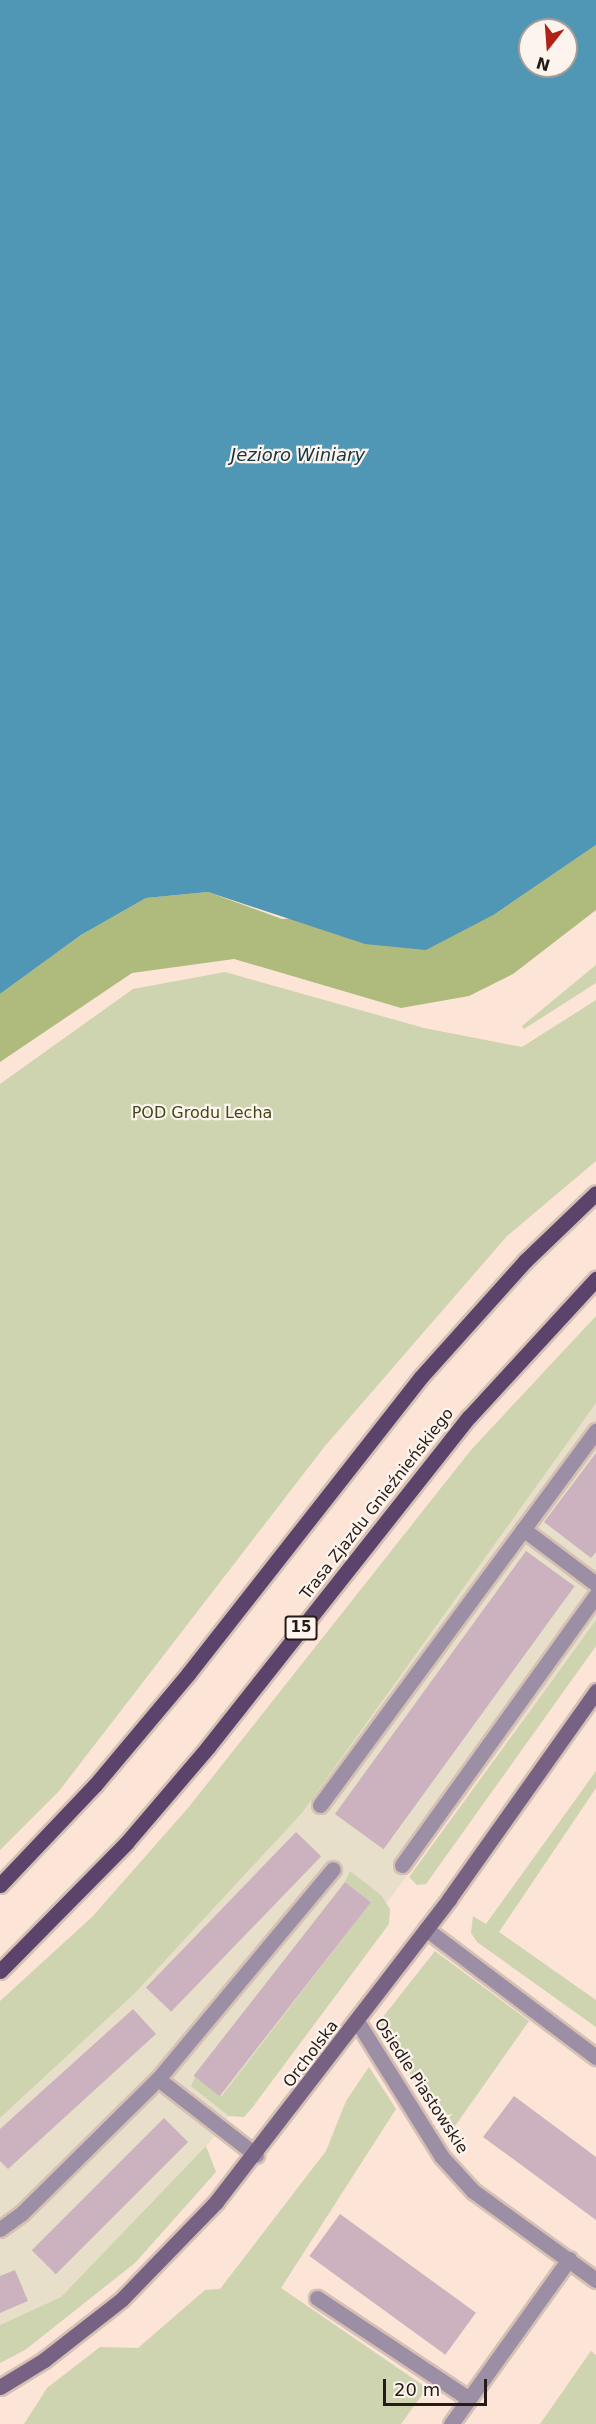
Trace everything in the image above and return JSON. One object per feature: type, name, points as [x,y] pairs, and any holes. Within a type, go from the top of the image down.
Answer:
[{"type":"main road","points":[[0,1885],[95,1785],[180,1683],[421,1377],[525,1261],[596,1193]]},
{"type":"main road","name":"Trasa Zjazdu Gnieźnieńskiego","points":[[0,1971],[127,1842],[208,1747],[469,1417],[596,1279]]},
{"type":"street","points":[[320,1804],[596,1431]]},
{"type":"street","points":[[523,1529],[596,1584]]},
{"type":"street","points":[[402,1865],[596,1595]]},
{"type":"street","name":"Orcholska","points":[[0,2387],[44,2360],[122,2299],[175,2248],[256,2155],[426,1929],[596,1690]]},
{"type":"street","points":[[0,2229],[21,2214],[158,2079],[333,1869]]},
{"type":"street","points":[[426,1929],[596,2057]]},
{"type":"street","name":"Osiedle Piastowskie","points":[[357,2020],[442,2157],[473,2191],[596,2280]]},
{"type":"street","points":[[158,2079],[256,2155]]},
{"type":"street","points":[[451,2424],[569,2259]]},
{"type":"street","points":[[317,2298],[469,2399]]},
{"type":"shaded area","points":[[596,1403],[596,1620],[209,2143],[61,2297],[0,2325],[0,2118],[135,1993],[302,1813]]},
{"type":"green space","points":[[596,845],[596,910],[513,974],[469,996],[401,1008],[234,959],[132,973],[0,1062],[0,994],[81,935],[146,898],[208,892],[282,919],[495,914]]},
{"type":"green space","points":[[596,965],[596,983],[524,1029],[522,1026]]},
{"type":"green space","name":"POD Grodu Lecha","points":[[225,972],[424,1028],[522,1047],[596,1000],[596,1161],[507,1236],[325,1446],[59,1791],[0,1850],[0,1084],[133,989]]},
{"type":"green space","points":[[596,1316],[596,1403],[302,1813],[135,1993],[0,2118],[0,2001],[92,1917],[188,1808],[471,1450]]},
{"type":"green space","points":[[596,1620],[596,1646],[426,1884],[417,1885],[409,1877]]},
{"type":"green space","points":[[596,1771],[596,1788],[499,1932],[596,2000],[596,2027],[477,1942],[471,1933],[473,1916],[486,1924]]},
{"type":"green space","points":[[350,1871],[381,1895],[390,1909],[389,1924],[252,2108],[244,2117],[229,2116],[191,2086],[195,2077],[221,2097],[371,1902],[345,1882]]},
{"type":"green space","points":[[435,1951],[529,2021],[448,2136],[379,2022]]},
{"type":"green space","points":[[369,2067],[396,2109],[281,2288],[427,2388],[401,2424],[24,2424],[47,2388],[100,2347],[138,2348],[205,2290],[220,2289],[326,2151],[346,2101]]},
{"type":"green space","points":[[206,2146],[216,2172],[135,2263],[25,2350],[0,2363],[0,2325],[61,2297]]},
{"type":"green space","points":[[591,2351],[596,2355],[596,2424],[540,2424]]},
{"type":"water","name":"Jezioro Winiary","points":[[0,0],[596,0],[596,845],[495,914],[426,950],[365,944],[208,892],[146,898],[81,935],[0,994]]},
{"type":"building","points":[[596,1453],[596,1552],[591,1558],[544,1522]]},
{"type":"building","points":[[526,1551],[575,1586],[384,1849],[335,1814]]},
{"type":"building","points":[[296,1832],[321,1856],[171,2012],[146,1987]]},
{"type":"building","points":[[345,1882],[371,1902],[220,2096],[194,2076]]},
{"type":"building","points":[[133,2009],[156,2034],[8,2169],[0,2161],[0,2129]]},
{"type":"building","points":[[514,2096],[596,2157],[596,2220],[483,2137]]},
{"type":"building","points":[[164,2118],[188,2142],[56,2274],[32,2250]]},
{"type":"building","points":[[340,2214],[476,2313],[445,2355],[309,2256]]},
{"type":"building","points":[[15,2270],[28,2301],[0,2313],[0,2276]]}]
